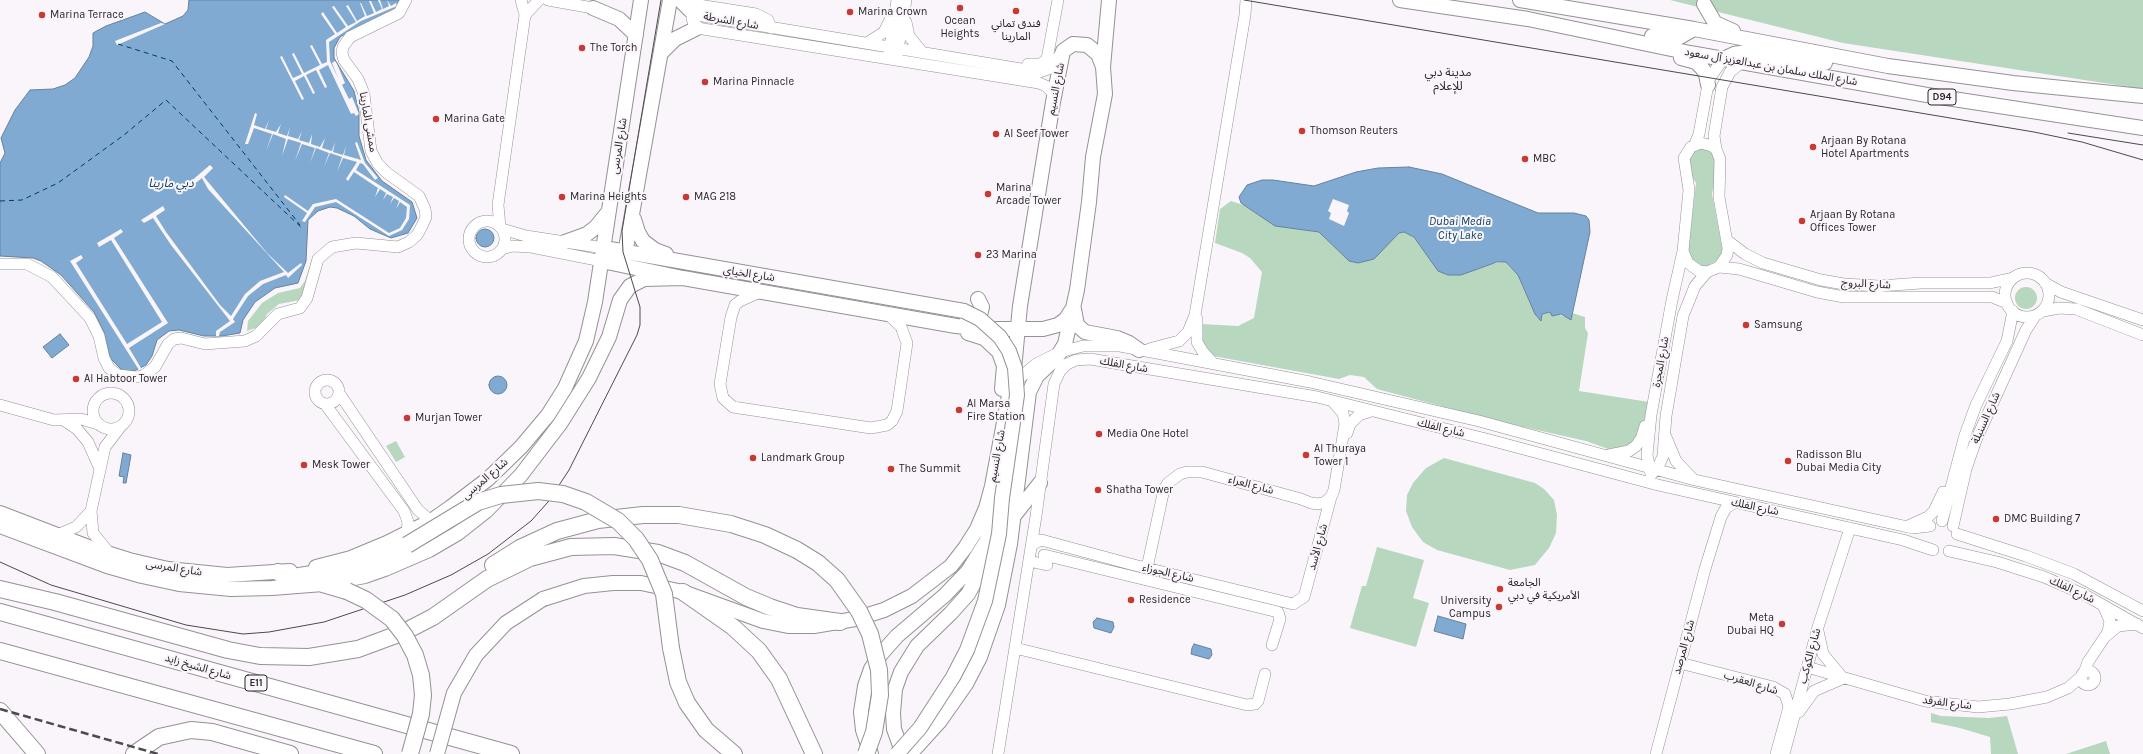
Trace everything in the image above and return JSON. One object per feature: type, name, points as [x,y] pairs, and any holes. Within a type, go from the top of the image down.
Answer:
[{"type":"highway","points":[[278,572],[285,577],[293,577],[344,569],[372,561],[407,539],[478,502],[501,495],[538,491],[563,494],[586,502],[618,521],[636,539],[650,560],[664,594],[671,648],[678,682],[687,703],[706,730],[734,754]]},
{"type":"highway","points":[[460,598],[487,569],[520,548],[557,531],[584,523],[612,518],[661,514],[714,520],[748,529],[797,550],[818,564],[837,580],[859,611],[870,634],[878,664],[880,695],[877,720],[866,754]]},
{"type":"highway","points":[[0,589],[55,602],[228,650],[276,657],[326,655],[374,644],[419,625],[496,573],[530,558],[571,547],[614,546],[643,550],[686,563],[746,597],[770,607],[798,616],[840,622]]},
{"type":"highway","points":[[323,584],[346,591],[375,605],[392,619],[405,636],[415,655],[422,675],[423,695],[421,714],[410,754]]},
{"type":"highway","points":[[683,592],[733,627],[759,651],[779,679],[814,754]]},
{"type":"highway","name":"شارع الشيخ زايد","points":[[0,612],[512,754]]},
{"type":"highway","points":[[0,651],[374,754]]},
{"type":"highway","points":[[0,711],[37,754]]},
{"type":"highway","points":[[134,754],[159,737],[190,730],[212,732],[290,754]]},
{"type":"main road","name":"شارع المرسى","points":[[407,539],[470,494],[505,463],[538,428],[556,402],[573,373],[586,341],[595,302],[641,0]]},
{"type":"main road","points":[[625,259],[670,0]]},
{"type":"main road","points":[[661,53],[697,21],[690,10],[680,0]]},
{"type":"main road","name":"شارع النسيم","points":[[910,754],[940,721],[958,697],[973,671],[993,623],[1003,587],[1031,387],[1040,372],[1060,352],[1066,339],[1072,307],[1089,202],[1093,157],[1105,94],[1102,68],[1109,0]]},
{"type":"main road","points":[[1105,94],[1115,0]]},
{"type":"main road","name":"شارع الملك سلمان بن عبدالعزيز آل سعود","points":[[1400,0],[1528,19],[1722,59],[1928,95],[2143,128]]},
{"type":"main road","name":"شارع الملك سلمان بن عبدالعزيز آل سعود","points":[[1520,0],[1694,29],[1888,66],[2013,83],[2143,96]]},
{"type":"main road","points":[[1704,4],[1712,19],[1719,26],[1752,37],[1760,42]]},
{"type":"main road","points":[[593,8],[619,19],[636,35]]},
{"type":"main road","points":[[1585,30],[1609,26],[1668,39],[1678,38],[1694,29]]},
{"type":"main road","points":[[1644,43],[1657,51],[1696,62],[1706,74],[1708,85]]},
{"type":"main road","points":[[1063,51],[1073,44],[1087,45],[1098,54],[1102,68]]},
{"type":"main road","name":"شارع النسيم","points":[[437,754],[454,693],[476,654],[506,622],[544,599],[584,586],[612,583],[655,585],[683,592],[742,614],[775,624],[814,626],[870,615],[899,603],[925,587],[958,557],[977,529],[986,508],[1016,359],[1024,277],[1054,94],[1063,51]]},
{"type":"main road","points":[[1722,59],[1734,54],[1747,52],[1873,70],[1879,70],[1888,66]]},
{"type":"main road","points":[[562,243],[587,234],[596,227],[609,211]]},
{"type":"main road","points":[[633,214],[640,237],[650,248],[660,252],[697,260],[710,267]]},
{"type":"main road","name":"شارع الخياي","points":[[603,255],[625,259],[710,267],[956,308],[976,317],[994,330],[1005,344],[1013,360],[1018,386],[1002,498]]},
{"type":"main road","name":"شارع الخياي","points":[[625,259],[683,278],[912,319],[956,326],[1018,329],[1049,328]]},
{"type":"main road","points":[[1024,277],[1025,317],[1030,322],[1049,328],[1062,322],[1072,307]]},
{"type":"main road","name":"شارع المرسى","points":[[0,526],[107,566],[161,580],[231,589],[323,584],[365,576],[408,560],[429,550],[473,522],[498,500],[521,476],[560,424],[589,378],[606,343],[620,300],[626,290],[634,283],[644,279],[683,278]]},
{"type":"main road","points":[[912,319],[942,316],[973,319],[978,317],[982,310],[978,299]]},
{"type":"main road","points":[[1072,307],[1076,321],[1082,330],[1088,333],[1123,340],[1142,350]]},
{"type":"main road","points":[[956,326],[989,341],[1001,357],[1004,371],[999,416],[1002,429]]},
{"type":"main road","points":[[1013,518],[1040,483]]},
{"type":"main road","points":[[903,754],[896,734],[893,713],[895,688],[901,672],[917,646],[951,613],[975,584],[994,548],[1015,494]]},
{"type":"main road","points":[[871,754],[863,730],[862,704],[868,677],[876,661],[886,647],[908,625],[945,595],[968,570],[986,542],[1002,498]]},
{"type":"main road","points":[[897,754],[938,703],[969,644],[985,601],[991,576],[999,534],[1002,498]]},
{"type":"main road","name":"شارع المرسى","points":[[0,512],[110,554],[148,565],[187,572],[227,574],[278,572]]},
{"type":"street","name":"ممشى المارينا","points":[[0,264],[27,264],[52,277],[90,318],[100,336],[104,358],[109,368],[118,375],[136,377],[143,376],[155,367],[168,344],[174,339],[181,338],[206,344],[245,341],[260,332],[278,314],[300,308],[307,298],[318,259],[332,247],[356,243],[398,247],[409,242],[417,235],[422,226],[426,217],[425,209],[415,192],[386,173],[375,158],[368,137],[367,109],[364,94],[358,79],[344,60],[342,53],[343,47],[350,37],[399,13],[406,0]]},
{"type":"street","points":[[498,205],[486,221],[478,224],[472,229],[469,238],[470,246],[476,253],[483,257],[492,256],[502,249],[505,241],[501,228],[498,205],[525,15],[520,0]]},
{"type":"street","points":[[525,15],[539,0]]},
{"type":"street","points":[[548,0],[593,8]]},
{"type":"street","points":[[690,0],[699,5],[756,14],[768,20],[771,28]]},
{"type":"street","points":[[998,65],[1005,62],[1038,65],[1044,62],[1048,56],[1058,0]]},
{"type":"street","points":[[867,43],[886,29],[902,1]]},
{"type":"street","points":[[892,59],[902,1]]},
{"type":"street","points":[[902,1],[907,32],[922,52]]},
{"type":"street","points":[[1142,350],[1179,342],[1188,332],[1195,315],[1247,2]]},
{"type":"street","name":"شارع الشرطة","points":[[697,21],[771,28],[1042,72],[1051,68],[1063,51]]},
{"type":"street","name":"شارع الشرطة","points":[[697,21],[892,59],[1039,83],[1049,88],[1054,94]]},
{"type":"street","points":[[1716,149],[1706,143],[1695,144],[1699,134],[1708,85],[1714,70],[1722,59]]},
{"type":"street","points":[[1683,251],[1688,263],[1700,271],[1706,272],[1719,267],[1727,255],[1728,241],[1720,209],[1718,186],[1720,159],[1716,149],[1714,136],[1722,87],[1730,72],[1742,62]]},
{"type":"street","name":"شارع المجرة","points":[[1652,471],[1647,455],[1651,415],[1674,286],[1683,251],[1689,190],[1684,158],[1687,150],[1695,144]]},
{"type":"street","points":[[486,221],[495,223],[501,228]]},
{"type":"street","name":"شارع الخياي","points":[[501,228],[526,236],[562,243],[603,255]]},
{"type":"street","name":"شارع البروج","points":[[1728,241],[1745,254],[1763,263],[1822,280],[1844,284],[1879,286],[1921,283],[1990,283],[2013,278]]},
{"type":"street","name":"شارع الخياي","points":[[502,249],[512,246],[531,247],[603,255]]},
{"type":"street","name":"شارع البروج","points":[[1719,267],[1739,269],[1817,292],[1844,297],[1992,297],[2010,307]]},
{"type":"street","name":"شارع المجرة","points":[[1652,471],[1663,456],[1664,433],[1683,316],[1695,286],[1706,272]]},
{"type":"street","points":[[2039,313],[2046,306],[2049,294],[2045,283],[2040,277],[2027,273],[2013,278],[2007,287],[2010,307],[2027,317],[2059,308],[2076,309],[2143,335]]},
{"type":"street","points":[[2045,283],[2061,292],[2143,320]]},
{"type":"street","points":[[760,292],[740,301],[735,305],[731,317],[720,384],[722,398],[733,407],[871,428],[888,425],[892,421],[897,411],[907,342],[901,327],[888,314]]},
{"type":"street","name":"شارع السنبلة","points":[[1942,521],[1970,421],[2007,341],[2010,307]]},
{"type":"street","name":"شارع السنبلة","points":[[1955,530],[1966,469],[1976,440],[2026,330],[2039,313]]},
{"type":"street","points":[[1195,315],[1197,342],[1203,352],[1213,363]]},
{"type":"street","name":"شارع الفلك","points":[[1010,388],[1022,375],[1036,364],[1060,352],[1075,348],[1120,346],[1310,382],[1400,402],[1607,456],[1652,471],[1906,527],[1930,526]]},
{"type":"street","name":"شارع الفلك","points":[[998,754],[1032,545],[1056,380],[1063,367],[1076,360],[1090,359],[1333,402],[1658,485],[1846,527],[1909,542],[1933,550]]},
{"type":"street","points":[[407,539],[408,522],[404,511],[325,404],[316,396],[316,386],[319,382],[323,380],[331,380],[338,386],[339,393],[418,510],[431,521]]},
{"type":"street","points":[[81,419],[94,407],[98,398],[108,393],[118,394],[123,398],[129,407],[128,418],[105,447],[91,511],[93,533],[110,554]]},
{"type":"street","points":[[325,404],[336,400],[339,393]]},
{"type":"street","points":[[1331,497],[1345,424],[1343,413],[1333,402]]},
{"type":"street","points":[[0,406],[65,421],[81,419],[111,429],[121,426]]},
{"type":"street","points":[[94,407],[95,419],[99,425],[105,447]]},
{"type":"street","points":[[1343,440],[1352,421],[1359,415],[1372,411]]},
{"type":"street","points":[[1607,456],[1629,451],[1636,446],[1651,415]]},
{"type":"street","points":[[65,421],[77,429],[88,442],[100,470]]},
{"type":"street","points":[[1664,433],[1676,461],[1695,480]]},
{"type":"street","name":"شارع العراء","points":[[1152,570],[1164,481],[1173,470],[1188,466],[1202,472],[1318,504],[1326,502],[1331,497]]},
{"type":"street","points":[[1640,480],[1652,471],[1658,485]]},
{"type":"street","name":"شارع العراء","points":[[1301,499],[1320,499],[1326,495],[1336,477]]},
{"type":"street","points":[[1906,527],[1928,517],[1934,512],[1944,489],[1952,482]]},
{"type":"street","name":"شارع الأسد","points":[[1304,597],[1331,497]]},
{"type":"street","name":"شارع المرصد","points":[[1709,497],[1716,514],[1714,541]]},
{"type":"street","name":"شارع المرصد","points":[[1656,754],[1714,541],[1724,511],[1734,503]]},
{"type":"street","points":[[58,535],[76,527],[91,511]]},
{"type":"street","points":[[1942,521],[1955,530],[1956,542],[1949,551],[1941,553],[1933,550],[1926,539],[1927,530],[1930,526],[1942,521]]},
{"type":"street","name":"شارع الكوكب","points":[[1784,754],[1846,527]]},
{"type":"street","name":"شارع الفلك","points":[[1955,530],[2074,574],[2143,611]]},
{"type":"street","name":"شارع الجوزاء","points":[[1032,545],[1040,540],[1045,541],[1152,570],[1287,603],[1294,604],[1304,597]]},
{"type":"street","name":"شارع الفلك","points":[[1949,551],[2021,569],[2067,587],[2140,626]]},
{"type":"street","points":[[1029,561],[1045,560],[1162,584],[1278,612],[1280,619],[1272,645]]},
{"type":"street","points":[[1152,570],[1161,578],[1162,584]]},
{"type":"street","points":[[1162,584],[1171,574]]},
{"type":"street","name":"شارع الفرقد","points":[[2103,605],[2110,621],[2106,637]]},
{"type":"street","name":"شارع الفرقد","points":[[1806,671],[1844,678],[1914,698],[1947,704],[1993,706],[2026,702],[2070,692],[2087,677],[2096,652],[2106,637],[2118,626],[2140,626]]},
{"type":"street","points":[[1792,722],[1814,691],[1844,678],[1823,654],[1818,627]]},
{"type":"street","points":[[1015,648],[1247,705],[1255,704],[1258,701],[1265,674]]},
{"type":"street","name":"شارع العقرب","points":[[1680,663],[1774,687],[1785,694],[1789,707],[1776,754]]},
{"type":"green space","points":[[1670,0],[2143,0],[2143,89],[1843,43]]},
{"type":"green space","points":[[1701,146],[1712,152],[1715,157],[1716,173],[1712,194],[1722,248],[1722,255],[1718,260],[1705,267],[1697,265],[1688,254],[1696,183],[1692,177],[1689,156]]},
{"type":"green space","points":[[1231,201],[1246,206],[1275,226],[1319,232],[1349,261],[1359,263],[1399,233],[1404,232],[1414,237],[1438,271],[1506,262],[1518,275],[1535,314],[1541,321],[1542,314],[1551,312],[1571,319],[1572,313],[1585,317],[1585,328],[1588,333],[1579,391],[1649,402],[1641,432],[1629,445],[1611,450],[1586,441],[1497,421],[1377,389],[1364,377],[1350,375],[1339,379],[1213,356],[1200,340],[1202,324],[1238,326],[1254,318],[1262,272],[1250,258],[1242,253],[1215,243],[1220,209]]},
{"type":"green space","points":[[311,262],[313,262],[305,293],[300,300],[279,304],[267,314],[263,323],[258,327],[247,331],[248,321],[262,303],[278,293],[300,288],[305,281]]},
{"type":"green space","points":[[2026,287],[2034,290],[2037,298],[2034,306],[2026,309],[2018,306],[2015,298],[2018,290]]},
{"type":"green space","points":[[396,441],[405,457],[396,462],[386,446]]},
{"type":"green space","points":[[1444,458],[1535,483],[1544,489],[1554,500],[1557,515],[1556,533],[1549,548],[1535,565],[1510,570],[1437,550],[1423,542],[1412,527],[1406,511],[1407,495],[1413,483],[1426,468]]},
{"type":"green space","points":[[1377,547],[1424,560],[1413,598],[1429,603],[1416,647],[1350,628],[1362,586],[1366,586]]},
{"type":"green space","points":[[1931,713],[1941,716],[1989,718],[2007,716],[2018,754],[1991,754],[1990,737],[1960,728],[1931,722]]},
{"type":"green space","points":[[2106,741],[2110,754],[2066,754]]},
{"type":"water","name":"دبي مارينا","points":[[189,0],[401,0],[396,10],[387,17],[340,37],[334,48],[334,58],[354,91],[359,112],[359,136],[366,160],[382,181],[412,202],[417,218],[408,233],[391,238],[370,229],[354,216],[337,208],[330,207],[318,211],[308,220],[306,261],[298,283],[275,288],[255,302],[243,320],[240,333],[222,336],[204,336],[179,330],[169,331],[157,340],[152,356],[146,365],[134,371],[123,371],[110,358],[104,332],[94,312],[61,275],[41,261],[33,258],[0,256],[0,163],[5,153],[1,138],[15,110],[30,90],[53,89],[65,85],[75,78],[89,57],[93,46],[93,33],[106,26],[145,12],[165,24],[183,16],[188,10]]},
{"type":"water","name":"Dubai Media City Lake","points":[[1409,167],[1442,174],[1538,213],[1574,213],[1586,216],[1589,220],[1590,232],[1571,320],[1561,314],[1552,316],[1550,312],[1542,314],[1541,321],[1535,314],[1518,275],[1506,262],[1497,262],[1461,275],[1448,275],[1438,271],[1414,237],[1404,232],[1399,233],[1374,259],[1358,263],[1349,261],[1319,232],[1275,226],[1241,203],[1239,197],[1247,185],[1262,180],[1273,180],[1314,186],[1356,172],[1378,168]]},
{"type":"water","points":[[485,229],[492,231],[494,238],[492,245],[485,247],[478,245],[476,238],[478,231]]},
{"type":"water","points":[[60,334],[69,345],[52,358],[43,347]]},
{"type":"water","points":[[498,376],[505,378],[507,385],[505,392],[498,394],[491,392],[489,385],[491,378]]},
{"type":"water","points":[[123,453],[131,455],[126,483],[123,483],[124,477],[119,476]]},
{"type":"water","points":[[1438,616],[1466,624],[1463,639],[1434,631]]},
{"type":"water","points":[[1097,618],[1113,622],[1114,627],[1111,633],[1094,628],[1093,622]]},
{"type":"water","points":[[1194,644],[1211,649],[1212,655],[1209,659],[1191,654]]},
{"type":"pier","points":[[378,0],[380,0],[383,9],[389,6],[387,0],[391,6],[396,3],[397,6],[361,21],[329,42],[330,61],[338,78],[332,63],[335,61],[337,64],[345,83],[342,85],[349,99],[352,97],[359,114],[356,116],[354,113],[351,114],[328,65],[319,70],[327,87],[325,88],[316,70],[306,75],[315,93],[313,94],[304,76],[295,81],[304,99],[302,100],[280,57],[282,56],[293,78],[302,74],[292,54],[294,53],[304,73],[320,65],[310,46],[312,45],[322,64],[327,62],[326,40],[335,34],[321,14],[323,12],[337,33],[346,27],[332,7],[334,6],[348,26],[356,22],[346,6],[348,5],[357,21],[365,16],[360,3],[367,16],[374,13],[369,1],[371,1],[376,12],[382,9]]},
{"type":"pier","points":[[161,23],[165,24],[117,45],[115,41]]},
{"type":"pier","points":[[255,113],[257,114],[254,125],[265,129],[269,120],[266,129],[276,132],[281,124],[278,133],[287,136],[290,127],[288,136],[298,139],[302,131],[299,140],[309,143],[312,134],[311,144],[320,147],[325,138],[322,148],[332,151],[335,142],[333,152],[343,155],[346,146],[344,155],[361,160],[355,143],[357,142],[365,163],[378,178],[375,180],[363,164],[360,163],[356,170],[410,205],[409,219],[402,230],[389,236],[336,202],[315,207],[305,222],[302,221],[307,213],[284,197],[285,195],[308,211],[313,204],[336,199],[389,233],[400,228],[406,218],[407,207],[400,202],[396,209],[399,201],[394,198],[390,204],[393,197],[387,194],[383,200],[386,193],[380,189],[375,197],[378,188],[354,172],[348,181],[346,179],[357,162],[343,158],[337,172],[342,157],[330,153],[324,167],[329,153],[316,148],[310,163],[315,148],[302,144],[295,161],[301,143],[288,139],[282,156],[286,139],[273,134],[266,151],[272,134],[254,128],[248,144],[245,144]]},
{"type":"pier","points":[[210,165],[213,168],[204,177],[267,253],[288,273],[301,263],[302,265],[288,278],[286,275],[263,284],[248,296],[233,319],[235,322],[220,332],[219,336],[216,336],[216,331],[230,321],[171,245],[153,218],[144,223],[141,220],[163,206],[165,210],[156,216],[166,232],[220,305],[231,316],[245,294],[260,281],[284,272],[208,189],[202,178],[193,185],[190,182]]},
{"type":"pier","points":[[1333,199],[1349,205],[1347,211],[1349,213],[1344,226],[1329,219],[1331,213],[1328,211]]},
{"type":"pier","points":[[121,229],[123,232],[114,238],[168,323],[129,348],[141,368],[139,370],[70,261],[81,255],[83,258],[76,263],[127,344],[162,322],[111,240],[99,247],[97,243]]},
{"type":"ferry route","points":[[118,44],[172,61],[300,225]]},
{"type":"ferry route","points":[[0,201],[22,200],[58,183],[124,135],[166,100],[303,229]]},
{"type":"tram line","points":[[0,562],[51,585],[186,625],[243,634],[269,632],[324,622],[405,595],[451,575],[488,554],[531,521],[548,502],[569,470],[637,335],[640,325],[640,307],[623,252],[622,231],[661,0]]},
{"type":"tram line","points":[[1244,0],[2034,132],[2082,142],[2143,160]]},
{"type":"tram line","points":[[2068,133],[2143,145]]},
{"type":"railway","points":[[0,709],[158,754]]},
{"type":"place","name":"Ocean Heights","points":[[960,8]]},
{"type":"place","name":"فندق تماني المارينا","points":[[1016,11]]},
{"type":"place","name":"Marina Crown","points":[[850,12]]},
{"type":"place","name":"Marina Terrace","points":[[42,15]]},
{"type":"place","name":"The Torch","points":[[582,48]]},
{"type":"place","name":"Marina Pinnacle","points":[[705,82]]},
{"type":"place","name":"Marina Gate","points":[[436,119]]},
{"type":"place","name":"Thomson Reuters","points":[[1302,131]]},
{"type":"place","name":"Al Seef Tower","points":[[996,134]]},
{"type":"place","name":"Arjaan By Rotana Hotel Apartments","points":[[1813,147]]},
{"type":"place","name":"MBC","points":[[1525,159]]},
{"type":"place","name":"Marina Arcade Tower","points":[[988,194]]},
{"type":"place","name":"Marina Heights","points":[[562,197]]},
{"type":"place","name":"MAG 218","points":[[686,197]]},
{"type":"place","name":"Arjaan By Rotana Offices Tower","points":[[1802,221]]},
{"type":"place","name":"23 Marina","points":[[978,255]]},
{"type":"place","name":"Samsung","points":[[1746,325]]},
{"type":"place","name":"Al Habtoor Tower","points":[[76,379]]},
{"type":"place","name":"Al Marsa Fire Station","points":[[959,410]]},
{"type":"place","name":"Murjan Tower","points":[[407,418]]},
{"type":"place","name":"Media One Hotel","points":[[1099,434]]},
{"type":"place","name":"Al Thuraya Tower 1","points":[[1306,455]]},
{"type":"place","name":"Landmark Group","points":[[753,458]]},
{"type":"place","name":"Radisson Blu Dubai Media City","points":[[1788,461]]},
{"type":"place","name":"Mesk Tower","points":[[304,465]]},
{"type":"place","name":"The Summit","points":[[891,469]]},
{"type":"place","name":"Shatha Tower","points":[[1098,490]]},
{"type":"place","name":"DMC Building 7","points":[[1996,519]]},
{"type":"place","name":"الجامعة الأمريكية في دبي","points":[[1500,589]]},
{"type":"place","name":"Residence","points":[[1131,600]]},
{"type":"place","name":"University Campus","points":[[1499,607]]},
{"type":"place","name":"Meta Dubai HQ","points":[[1782,624]]},
{"type":"district","name":"مدينة دبي للإعلام","points":[[1448,80]]}]
